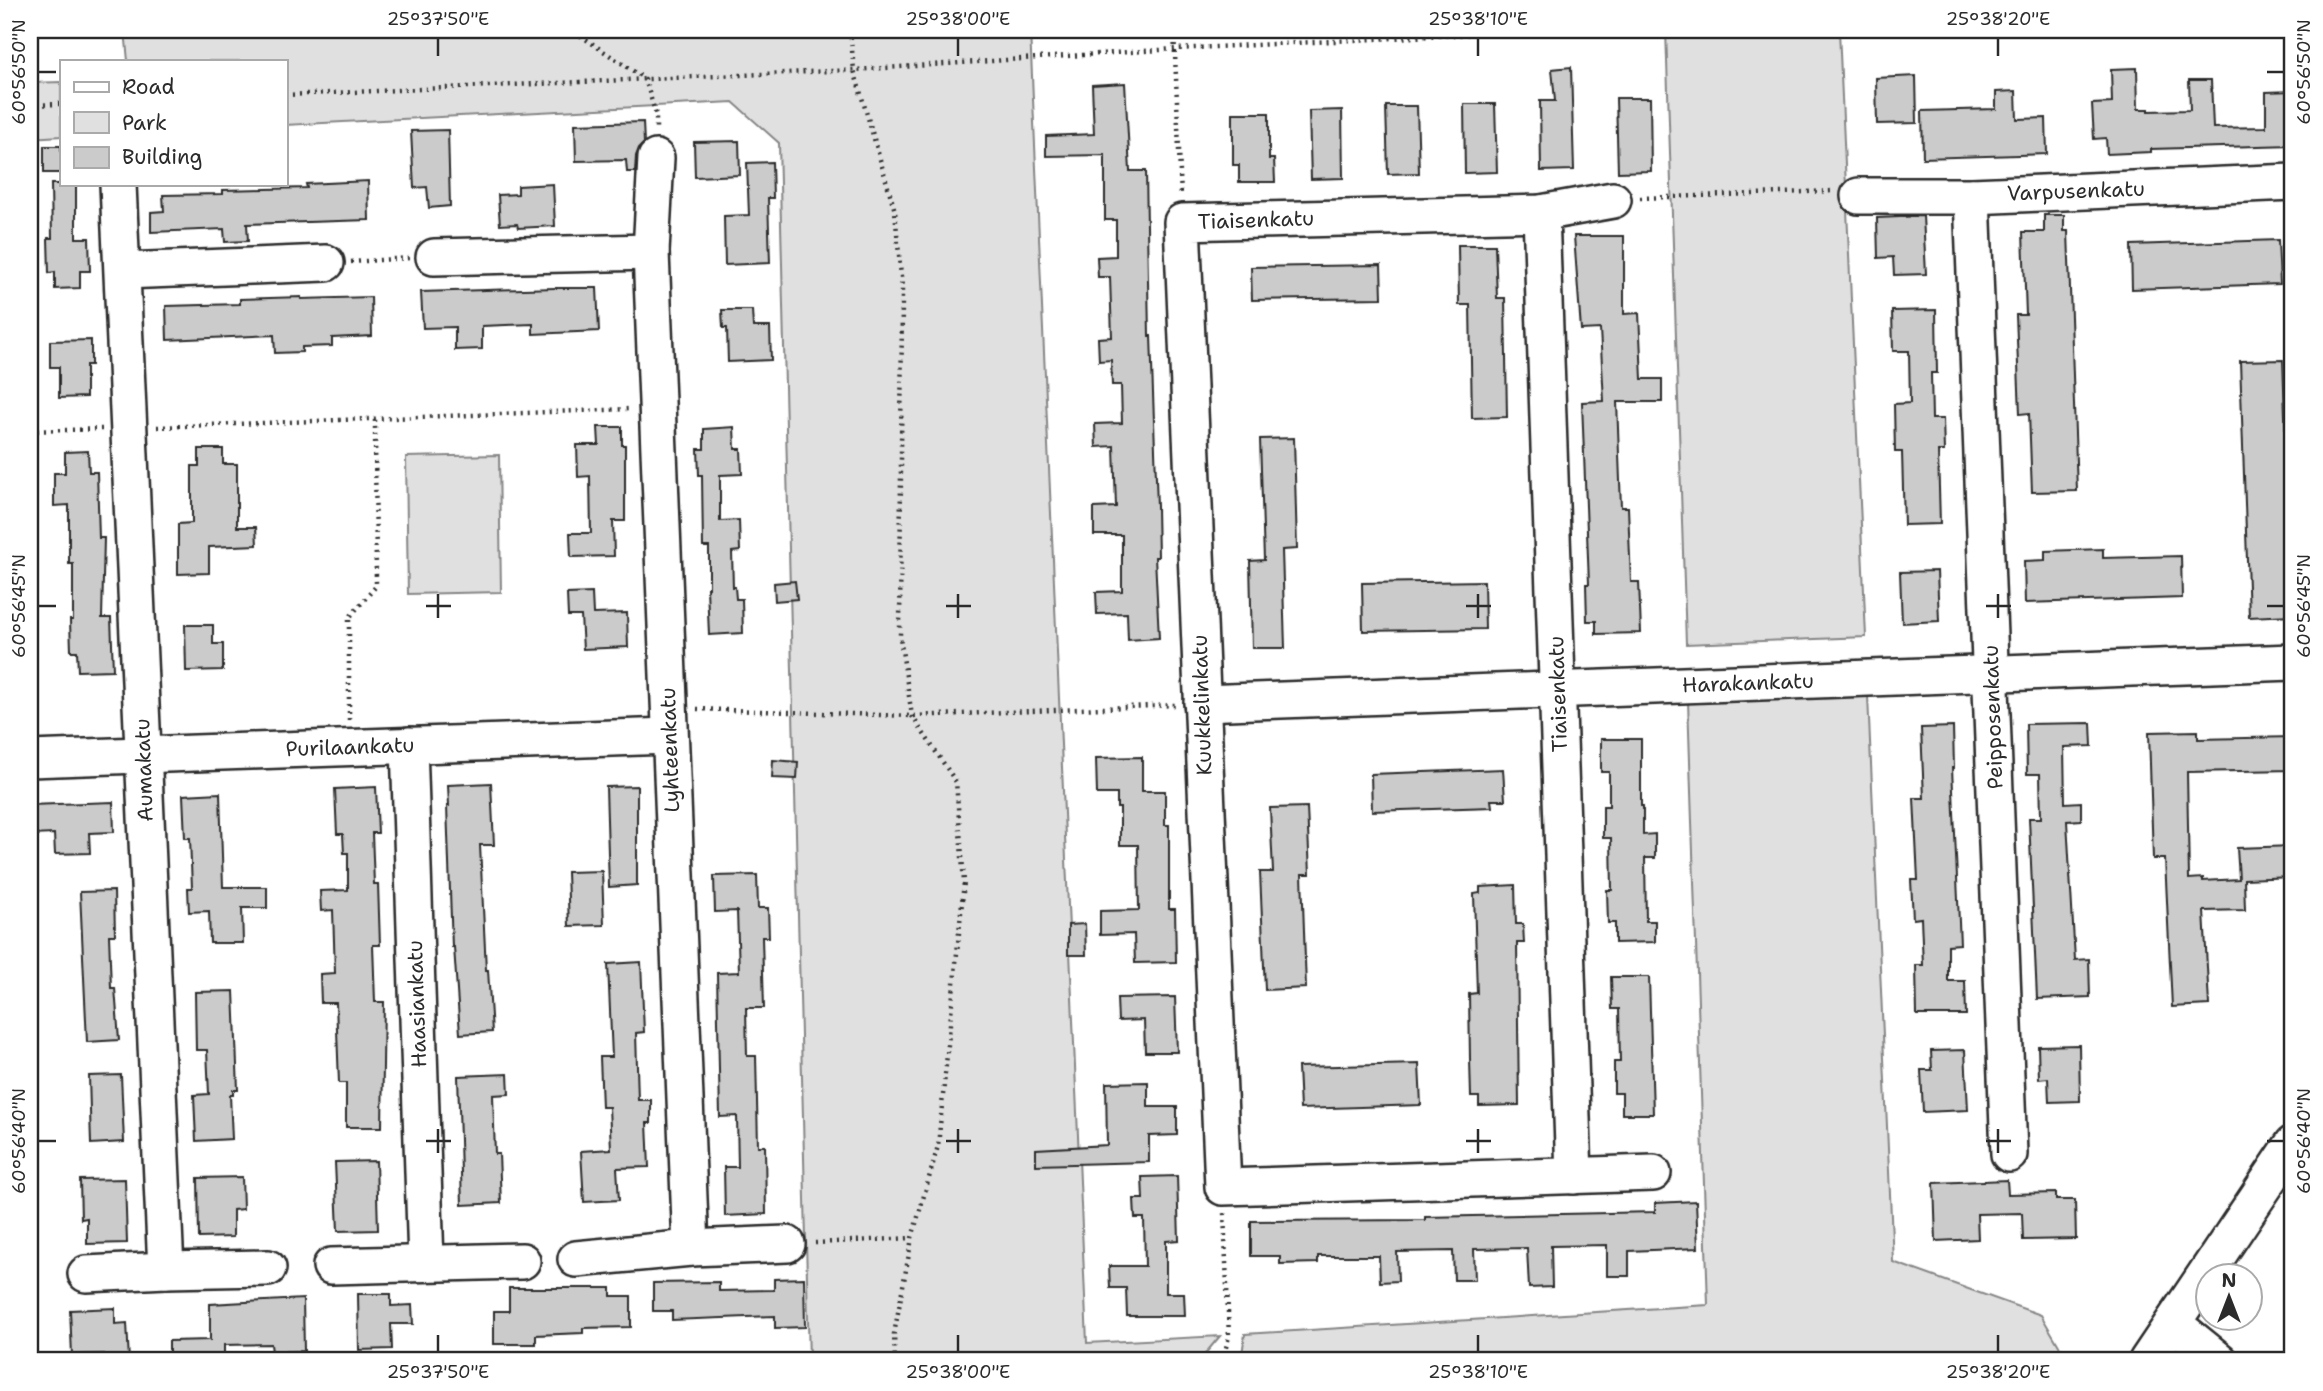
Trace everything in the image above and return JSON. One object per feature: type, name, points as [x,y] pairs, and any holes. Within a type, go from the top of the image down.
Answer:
[{"type":"street","name":"Lyhteenkatu","points":[[656,158],[651,252],[691,1248]]},
{"type":"street","name":"Varpusenkatu","points":[[1858,196],[1972,196],[2293,182]]},
{"type":"street","name":"Aumakatu","points":[[118,186],[166,1270]]},
{"type":"street","name":"Peipposenkatu","points":[[1972,196],[2009,1154]]},
{"type":"street","name":"Tiaisenkatu","points":[[1182,222],[1541,213],[1613,200]]},
{"type":"street","name":"Tiaisenkatu","points":[[1541,213],[1574,1176]]},
{"type":"street","name":"Kuukkelinkatu","points":[[1182,222],[1223,1187]]},
{"type":"street","points":[[434,257],[651,252]]},
{"type":"street","points":[[123,271],[326,263]]},
{"type":"street","name":"Harakankatu","points":[[1202,703],[2293,662]]},
{"type":"street","name":"Purilaankatu","points":[[30,759],[408,745],[669,722]]},
{"type":"street","name":"Haasiankatu","points":[[408,745],[426,1263]]},
{"type":"street","points":[[2147,1361],[2293,1143]]},
{"type":"street","points":[[1223,1187],[1653,1173]]},
{"type":"street","points":[[576,1259],[691,1248],[787,1244]]},
{"type":"street","points":[[331,1266],[522,1261]]},
{"type":"street","points":[[86,1275],[268,1268]]},
{"type":"street","points":[[2172,1323],[2220,1361]]},
{"type":"path","points":[[576,30],[645,79],[656,115],[656,158]]},
{"type":"path","points":[[850,30],[854,70],[895,211],[900,262],[900,637],[912,716],[956,782],[964,882],[937,1146],[912,1238],[894,1334],[895,1361]]},
{"type":"path","points":[[1174,30],[1182,222]]},
{"type":"path","points":[[287,95],[854,70],[1175,49],[1552,30]]},
{"type":"path","points":[[30,105],[60,104]]},
{"type":"path","points":[[1613,200],[1839,190],[1858,196]]},
{"type":"path","points":[[326,263],[434,257]]},
{"type":"path","points":[[30,431],[657,408]]},
{"type":"path","points":[[336,721],[349,721],[349,618],[376,586],[375,419]]},
{"type":"path","points":[[669,722],[912,716],[1202,703]]},
{"type":"path","points":[[1222,1361],[1229,1337],[1223,1187]]},
{"type":"path","points":[[787,1244],[912,1238]]},
{"type":"green space","points":[[125,30],[1030,30],[1087,1343],[1220,1336],[1199,1361],[809,1361],[779,143],[733,102],[287,125],[287,60],[128,60]]},
{"type":"green space","points":[[1666,30],[1839,30],[1866,637],[1686,644]]},
{"type":"green space","points":[[60,82],[60,136],[30,138],[30,83]]},
{"type":"green space","points":[[499,455],[501,592],[408,594],[406,457]]},
{"type":"green space","points":[[1868,696],[1893,1262],[2041,1315],[2068,1361],[1241,1361],[1245,1334],[1708,1305],[1688,701]]},
{"type":"building","points":[[1571,67],[1574,170],[1541,171],[1540,101],[1555,101],[1552,69]]},
{"type":"building","points":[[2137,68],[2138,109],[2149,111],[2190,110],[2189,80],[2211,80],[2213,128],[2266,127],[2266,92],[2293,91],[2293,145],[2151,149],[2151,152],[2107,154],[2106,138],[2094,139],[2092,104],[2112,103],[2111,69]]},
{"type":"building","points":[[1916,76],[1917,123],[1877,124],[1876,78]]},
{"type":"building","points":[[1125,83],[1130,171],[1146,171],[1159,638],[1128,640],[1127,613],[1097,614],[1096,592],[1122,591],[1122,535],[1094,535],[1094,508],[1116,507],[1114,446],[1096,447],[1095,424],[1122,423],[1121,385],[1112,385],[1111,360],[1099,361],[1098,338],[1112,337],[1110,277],[1098,277],[1097,257],[1116,256],[1116,220],[1105,220],[1105,155],[1046,156],[1046,136],[1094,134],[1092,85]]},
{"type":"building","points":[[2016,91],[2017,119],[2046,118],[2047,154],[1923,158],[1922,111],[1996,109],[1996,92]]},
{"type":"building","points":[[1616,98],[1650,98],[1651,171],[1618,172]]},
{"type":"building","points":[[1464,104],[1495,104],[1497,172],[1465,173]]},
{"type":"building","points":[[1386,106],[1417,106],[1419,173],[1388,174]]},
{"type":"building","points":[[1342,110],[1343,178],[1311,179],[1309,111]]},
{"type":"building","points":[[1233,113],[1269,113],[1269,159],[1274,159],[1275,182],[1239,182],[1239,165],[1233,165]]},
{"type":"building","points":[[643,122],[644,143],[636,156],[635,172],[627,172],[626,160],[576,161],[575,124]]},
{"type":"building","points":[[448,130],[450,206],[429,208],[427,187],[414,188],[411,131]]},
{"type":"building","points":[[739,141],[740,175],[695,177],[694,142]]},
{"type":"building","points":[[44,146],[60,146],[60,173],[44,173]]},
{"type":"building","points":[[772,162],[773,198],[768,198],[770,263],[725,265],[724,216],[749,215],[747,163]]},
{"type":"building","points":[[368,181],[369,220],[247,224],[248,241],[225,242],[224,229],[151,232],[151,212],[164,211],[163,195],[223,194],[223,190],[307,188],[306,184]]},
{"type":"building","points":[[51,184],[76,186],[76,238],[89,238],[90,271],[80,271],[80,288],[55,289],[55,272],[49,273],[48,238],[52,238]]},
{"type":"building","points":[[553,184],[555,226],[518,228],[517,224],[500,225],[498,195],[518,194],[518,186]]},
{"type":"building","points":[[2044,215],[2064,215],[2064,231],[2068,231],[2077,491],[2032,492],[2029,413],[2020,414],[2016,315],[2026,315],[2023,232],[2044,232]]},
{"type":"building","points":[[1923,216],[1926,274],[1894,275],[1893,257],[1878,258],[1877,218]]},
{"type":"building","points":[[1574,236],[1624,236],[1624,314],[1639,313],[1642,379],[1662,379],[1662,402],[1617,402],[1621,507],[1628,507],[1631,582],[1639,582],[1641,633],[1596,634],[1596,621],[1587,621],[1586,584],[1589,584],[1582,402],[1604,401],[1600,329],[1581,330]]},
{"type":"building","points":[[2278,240],[2280,284],[2132,289],[2131,245]]},
{"type":"building","points":[[1458,245],[1495,245],[1497,298],[1505,298],[1507,417],[1472,418],[1470,305],[1459,305]]},
{"type":"building","points":[[1381,265],[1382,298],[1252,300],[1251,267]]},
{"type":"building","points":[[597,288],[599,331],[533,334],[533,324],[482,326],[482,349],[455,350],[455,327],[423,328],[421,292]]},
{"type":"building","points":[[371,297],[372,336],[332,338],[332,346],[302,347],[302,352],[275,353],[274,335],[167,340],[166,306],[240,304],[240,299]]},
{"type":"building","points":[[722,310],[752,310],[753,327],[770,327],[771,360],[728,362],[727,328],[723,328]]},
{"type":"building","points":[[1936,310],[1937,373],[1931,373],[1932,419],[1943,419],[1944,451],[1938,451],[1940,524],[1904,525],[1902,452],[1895,452],[1894,404],[1910,403],[1909,351],[1893,351],[1892,311]]},
{"type":"building","points":[[91,340],[91,365],[86,365],[86,397],[59,398],[59,367],[50,367],[50,341]]},
{"type":"building","points":[[2283,360],[2292,615],[2249,617],[2240,361]]},
{"type":"building","points":[[598,427],[622,427],[622,445],[625,445],[625,521],[613,521],[614,556],[571,557],[570,533],[591,533],[590,476],[578,477],[577,445],[599,445]]},
{"type":"building","points":[[734,427],[735,449],[741,449],[742,474],[720,475],[720,521],[739,520],[740,551],[732,552],[733,587],[736,599],[742,599],[743,633],[709,635],[709,547],[703,547],[702,475],[699,475],[698,449],[704,449],[704,429]]},
{"type":"building","points":[[1294,438],[1297,549],[1282,550],[1285,648],[1252,648],[1250,561],[1264,560],[1260,439]]},
{"type":"building","points":[[199,449],[223,449],[223,464],[237,464],[237,527],[256,527],[257,545],[209,547],[209,573],[178,574],[178,524],[192,523],[192,466],[199,466]]},
{"type":"building","points":[[88,451],[89,472],[97,472],[99,538],[104,538],[102,618],[111,618],[113,670],[78,671],[77,651],[71,651],[73,564],[69,564],[69,505],[54,506],[54,473],[65,473],[65,452]]},
{"type":"building","points":[[2103,549],[2103,558],[2181,556],[2182,598],[2025,603],[2024,561],[2045,560],[2045,551]]},
{"type":"building","points":[[1937,571],[1939,621],[1902,623],[1900,572]]},
{"type":"building","points":[[795,581],[797,599],[775,601],[774,583]]},
{"type":"building","points":[[1484,581],[1485,629],[1363,631],[1362,583]]},
{"type":"building","points":[[592,593],[593,614],[627,613],[628,647],[583,649],[581,616],[568,616],[567,594]]},
{"type":"building","points":[[185,625],[213,625],[213,644],[223,644],[223,670],[186,671]]},
{"type":"building","points":[[2091,723],[2092,746],[2064,747],[2065,803],[2081,802],[2081,820],[2067,821],[2075,960],[2089,959],[2090,997],[2037,999],[2029,818],[2041,818],[2040,774],[2027,774],[2026,724]]},
{"type":"building","points":[[1953,727],[1952,768],[1960,944],[1948,945],[1948,981],[1965,981],[1966,1015],[1917,1015],[1916,965],[1923,965],[1921,918],[1913,919],[1911,880],[1918,880],[1914,798],[1924,798],[1921,728]]},
{"type":"building","points":[[2198,731],[2198,739],[2293,737],[2293,770],[2187,772],[2189,879],[2239,879],[2237,848],[2293,846],[2293,877],[2244,879],[2245,910],[2204,911],[2209,1005],[2172,1007],[2165,859],[2153,859],[2149,732]]},
{"type":"building","points":[[1601,739],[1641,739],[1643,835],[1655,834],[1655,858],[1645,858],[1646,921],[1655,921],[1655,942],[1615,943],[1615,923],[1608,923],[1607,890],[1612,890],[1611,838],[1603,838],[1603,806],[1609,806],[1609,772],[1601,772]]},
{"type":"building","points":[[1142,757],[1142,791],[1165,791],[1165,825],[1169,825],[1169,909],[1175,909],[1176,962],[1135,963],[1134,934],[1100,935],[1100,911],[1139,910],[1138,845],[1120,845],[1120,808],[1117,808],[1117,794],[1097,794],[1096,758]]},
{"type":"building","points":[[773,760],[798,762],[797,779],[772,778]]},
{"type":"building","points":[[1503,769],[1505,800],[1491,800],[1492,807],[1372,811],[1371,774]]},
{"type":"building","points":[[491,783],[494,845],[480,845],[492,1032],[460,1034],[452,947],[448,785]]},
{"type":"building","points":[[637,786],[637,885],[609,887],[606,787]]},
{"type":"building","points":[[376,787],[378,833],[372,833],[374,884],[378,884],[380,945],[373,945],[375,1002],[384,1002],[382,1127],[346,1127],[346,1083],[339,1083],[336,1003],[321,1003],[320,974],[335,973],[333,910],[321,911],[320,891],[348,890],[348,853],[344,853],[343,834],[337,834],[335,789]]},
{"type":"building","points":[[220,793],[223,887],[267,887],[267,908],[242,908],[243,943],[210,943],[209,911],[189,912],[188,888],[192,888],[190,838],[185,838],[183,795]]},
{"type":"building","points":[[113,802],[114,832],[89,833],[90,853],[55,854],[54,834],[31,835],[30,805]]},
{"type":"building","points":[[1307,807],[1310,874],[1302,874],[1306,988],[1265,990],[1260,872],[1273,872],[1270,808]]},
{"type":"building","points":[[602,871],[604,925],[569,926],[567,872]]},
{"type":"building","points":[[757,875],[758,908],[768,908],[769,937],[762,937],[764,1008],[746,1008],[747,1056],[756,1056],[758,1146],[765,1146],[766,1214],[725,1216],[724,1167],[738,1167],[737,1116],[720,1117],[717,973],[739,972],[737,911],[715,912],[714,876]]},
{"type":"building","points":[[1515,885],[1516,924],[1523,924],[1524,943],[1517,943],[1519,1105],[1479,1106],[1479,1097],[1471,1097],[1470,1059],[1469,994],[1477,993],[1474,894],[1480,893],[1480,887]]},
{"type":"building","points":[[114,891],[115,935],[109,935],[111,988],[115,988],[119,1040],[87,1042],[80,892]]},
{"type":"building","points":[[1085,924],[1086,955],[1068,955],[1068,925]]},
{"type":"building","points":[[641,962],[644,1032],[636,1033],[638,1100],[651,1100],[651,1123],[647,1123],[649,1167],[617,1168],[619,1200],[584,1202],[581,1151],[611,1149],[609,1107],[602,1107],[600,1057],[612,1057],[608,964]]},
{"type":"building","points":[[1611,977],[1649,977],[1653,1114],[1622,1114],[1622,1093],[1614,1093],[1614,1062],[1620,1062],[1619,1009],[1612,1009]]},
{"type":"building","points":[[234,991],[238,1090],[233,1090],[233,1095],[230,1095],[232,1139],[196,1141],[194,1095],[209,1094],[207,1050],[196,1050],[195,992]]},
{"type":"building","points":[[1175,997],[1177,1052],[1145,1052],[1144,1020],[1118,1021],[1117,998]]},
{"type":"building","points":[[2079,1045],[2080,1101],[2049,1102],[2048,1078],[2039,1079],[2038,1046]]},
{"type":"building","points":[[1965,1050],[1968,1110],[1923,1112],[1921,1070],[1932,1070],[1931,1051]]},
{"type":"building","points":[[1419,1064],[1421,1105],[1300,1109],[1298,1067]]},
{"type":"building","points":[[508,1074],[509,1094],[493,1095],[495,1154],[499,1154],[501,1203],[462,1205],[458,1076]]},
{"type":"building","points":[[121,1075],[124,1142],[91,1144],[89,1076]]},
{"type":"building","points":[[1148,1082],[1148,1107],[1177,1107],[1177,1135],[1149,1136],[1149,1162],[1036,1165],[1036,1149],[1107,1145],[1106,1083]]},
{"type":"building","points":[[376,1161],[378,1230],[338,1231],[335,1162]]},
{"type":"building","points":[[1177,1176],[1179,1240],[1166,1241],[1166,1293],[1184,1293],[1185,1316],[1127,1316],[1126,1288],[1110,1288],[1109,1266],[1145,1266],[1144,1218],[1135,1218],[1134,1199],[1143,1199],[1142,1177]]},
{"type":"building","points":[[242,1177],[243,1209],[233,1210],[233,1237],[199,1238],[198,1178]]},
{"type":"building","points":[[125,1179],[127,1243],[87,1244],[87,1218],[81,1219],[80,1180]]},
{"type":"building","points":[[2007,1180],[2008,1194],[2056,1193],[2056,1200],[2075,1200],[2076,1239],[2023,1240],[2022,1213],[1977,1214],[1978,1239],[1936,1241],[1934,1183]]},
{"type":"building","points":[[1696,1201],[1698,1248],[1629,1251],[1629,1276],[1607,1276],[1607,1245],[1551,1246],[1552,1287],[1529,1288],[1527,1248],[1474,1249],[1475,1280],[1454,1280],[1453,1251],[1397,1252],[1398,1281],[1380,1282],[1379,1256],[1318,1256],[1318,1263],[1280,1264],[1280,1256],[1251,1256],[1251,1221],[1425,1220],[1425,1217],[1655,1212],[1655,1203]]},
{"type":"building","points":[[804,1278],[805,1327],[775,1328],[775,1316],[672,1320],[672,1311],[653,1311],[653,1283],[719,1282],[719,1291],[774,1290],[774,1279]]},
{"type":"building","points":[[509,1288],[611,1288],[611,1296],[631,1296],[631,1327],[583,1328],[583,1333],[536,1335],[536,1344],[494,1344],[494,1311],[509,1311]]},
{"type":"building","points":[[358,1294],[391,1294],[391,1306],[412,1305],[413,1324],[391,1324],[392,1349],[359,1350]]},
{"type":"building","points":[[303,1299],[304,1351],[272,1352],[271,1344],[224,1345],[224,1361],[169,1361],[169,1341],[210,1340],[210,1304]]},
{"type":"building","points":[[115,1308],[115,1324],[127,1323],[129,1361],[104,1361],[104,1354],[72,1355],[70,1310]]}]
